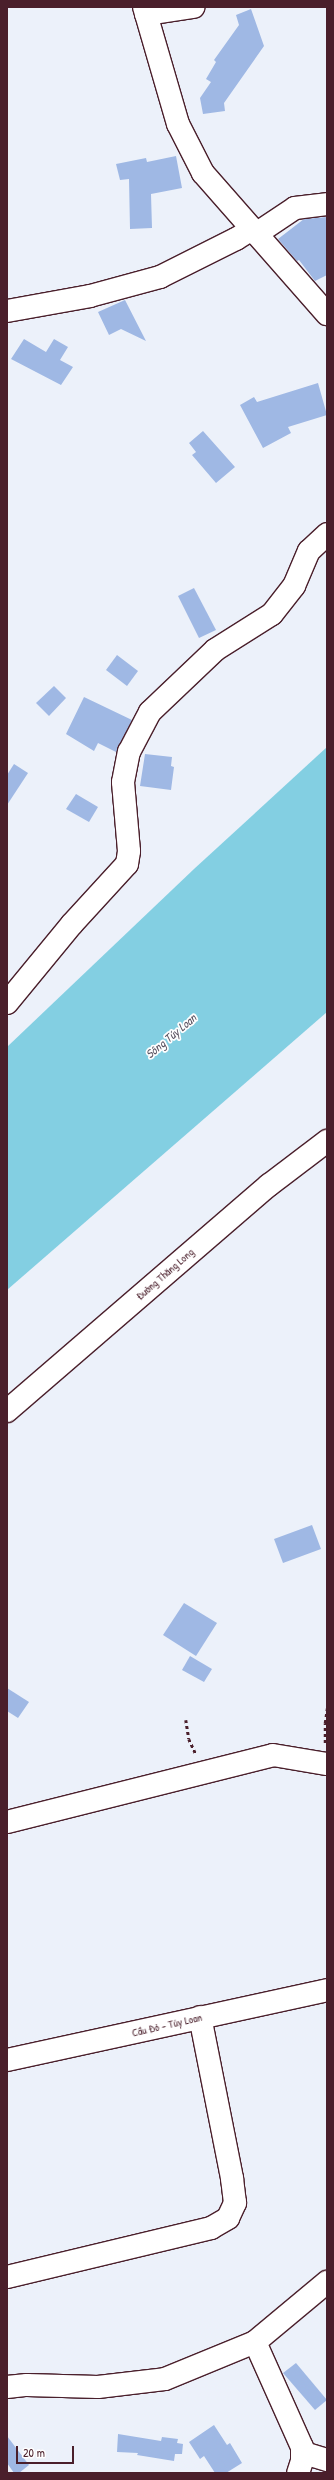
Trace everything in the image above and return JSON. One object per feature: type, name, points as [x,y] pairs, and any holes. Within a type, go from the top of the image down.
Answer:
[{"type":"street","points":[[193,7],[145,10],[178,124],[203,173],[327,314]]},
{"type":"street","points":[[7,311],[90,296],[160,277],[254,231],[295,208],[327,204]]},
{"type":"street","points":[[7,1003],[72,924],[127,864],[129,851],[122,797],[125,766],[135,737],[150,712],[215,650],[272,614],[294,586],[308,552],[327,534]]},
{"type":"street","name":"Đường Thăng Long","points":[[7,1412],[269,1185],[327,1141]]},
{"type":"street","points":[[7,1822],[273,1755],[327,1764]]},
{"type":"street","name":"Cầu Đỏ - Túy Loan","points":[[7,2060],[327,1990]]},
{"type":"street","points":[[7,2277],[211,2228],[228,2218],[235,2203],[232,2178],[200,2017]]},
{"type":"street","points":[[7,2387],[27,2385],[98,2387],[165,2379],[255,2342],[327,2282]]},
{"type":"street","points":[[255,2342],[301,2463],[327,2460]]},
{"type":"path","points":[[325,1723],[327,1708]]},
{"type":"path","points":[[186,1720],[189,1739],[205,1772]]},
{"type":"water","name":"Sông Túy Loan","points":[[327,747],[327,1012],[7,1290],[7,1047],[194,869]]},
{"type":"building","points":[[251,9],[264,46],[224,103],[225,111],[203,114],[200,98],[211,82],[206,79],[216,62],[214,60],[239,25],[236,15]]},
{"type":"building","points":[[176,156],[182,188],[151,194],[152,228],[130,229],[129,179],[120,180],[116,164],[146,158],[147,162]]},
{"type":"building","points":[[327,217],[327,275],[315,281],[299,260],[297,261],[278,239],[304,219]]},
{"type":"building","points":[[125,300],[146,341],[121,329],[109,335],[98,312]]},
{"type":"building","points":[[24,339],[46,352],[54,339],[68,347],[60,360],[73,367],[61,385],[11,359]]},
{"type":"building","points":[[318,383],[327,415],[288,427],[291,433],[263,448],[240,405],[254,397],[257,402]]},
{"type":"building","points":[[203,431],[235,467],[216,483],[192,455],[196,452],[189,443]]},
{"type":"building","points":[[194,588],[216,630],[199,638],[178,596]]},
{"type":"building","points":[[117,655],[138,671],[127,686],[106,670]]},
{"type":"building","points":[[54,686],[66,698],[49,716],[36,703]]},
{"type":"building","points":[[84,697],[132,720],[116,752],[98,743],[94,751],[66,734]]},
{"type":"building","points":[[145,754],[172,757],[171,766],[174,767],[171,790],[140,786]]},
{"type":"building","points":[[14,764],[28,773],[7,805],[7,775]]},
{"type":"building","points":[[76,794],[98,807],[89,822],[66,809]]},
{"type":"building","points":[[312,1525],[321,1549],[283,1563],[274,1539]]},
{"type":"building","points":[[184,1603],[217,1623],[196,1656],[163,1635]]},
{"type":"building","points":[[190,1656],[212,1669],[204,1682],[182,1670]]},
{"type":"building","points":[[7,1688],[29,1702],[18,1718],[7,1711]]},
{"type":"building","points":[[296,2363],[327,2400],[315,2410],[283,2373]]},
{"type":"building","points":[[214,2425],[227,2445],[230,2443],[242,2463],[226,2473],[215,2473],[204,2456],[200,2459],[189,2442]]},
{"type":"building","points":[[118,2434],[161,2441],[162,2437],[178,2439],[177,2443],[183,2444],[182,2454],[175,2454],[174,2461],[137,2455],[138,2453],[117,2452]]},
{"type":"building","points":[[7,2436],[29,2465],[19,2473],[14,2473],[7,2463]]}]
